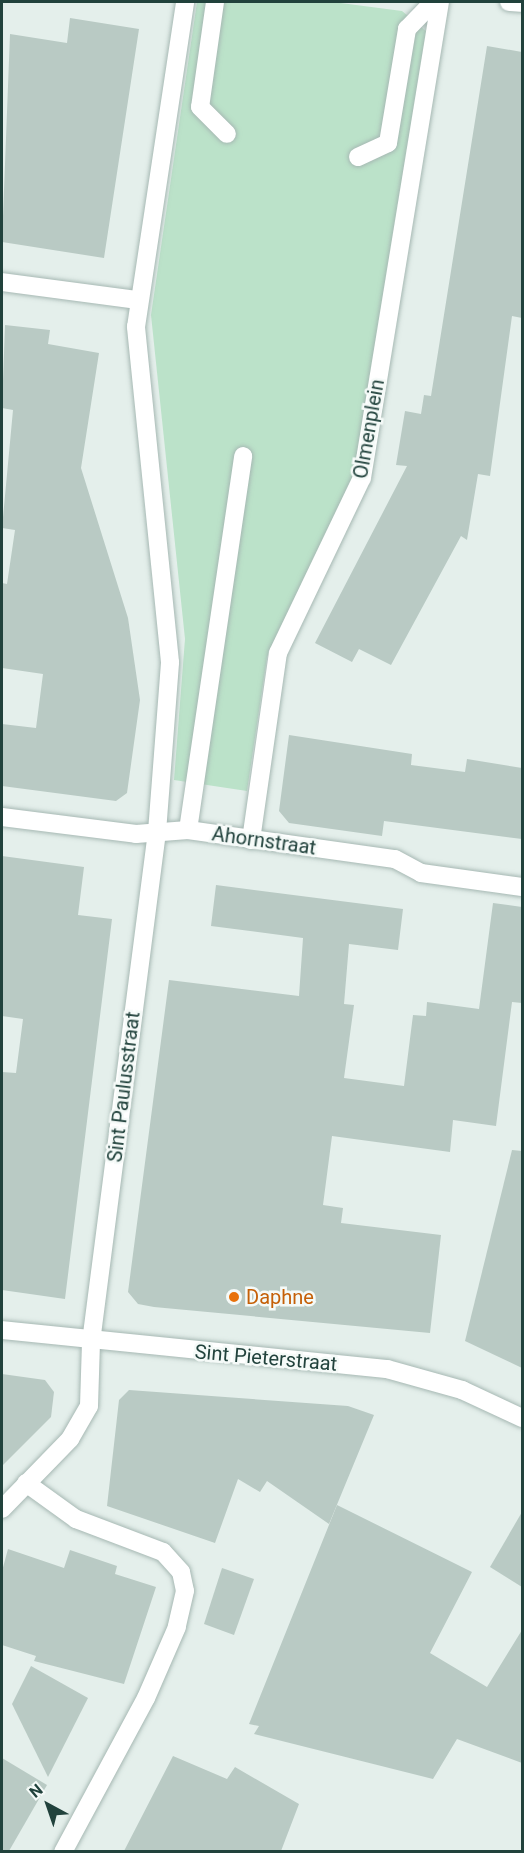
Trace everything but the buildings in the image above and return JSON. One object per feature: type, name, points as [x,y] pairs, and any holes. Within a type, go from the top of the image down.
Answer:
[{"type":"street","points":[[157,832],[170,662],[136,337],[137,300],[185,2]]},
{"type":"street","points":[[216,2],[200,107],[227,134]]},
{"type":"street","points":[[358,157],[388,143],[407,29],[433,2]]},
{"type":"street","name":"Olmenplein","points":[[251,840],[278,653],[293,615],[362,478],[440,2]]},
{"type":"street","points":[[509,2],[522,3]]},
{"type":"street","points":[[2,282],[137,300]]},
{"type":"street","points":[[188,830],[243,456]]},
{"type":"street","name":"Ahornstraat","points":[[2,817],[157,832],[188,830],[394,860],[421,873],[522,886]]},
{"type":"street","name":"Sint Paulusstraat","points":[[2,1509],[83,1423],[89,1406],[92,1342],[157,832]]},
{"type":"street","name":"Sint Pieterstraat","points":[[2,1330],[92,1342],[387,1369],[462,1390],[522,1418]]},
{"type":"street","points":[[26,1483],[76,1519],[163,1552],[181,1572],[185,1591],[177,1627],[146,1698],[63,1851]]},
{"type":"green space","points":[[197,2],[333,2],[402,11],[427,32],[355,472],[267,657],[247,791],[174,780],[185,639],[151,315]]},
{"type":"place","name":"Daphne","points":[[234,1297]]}]
